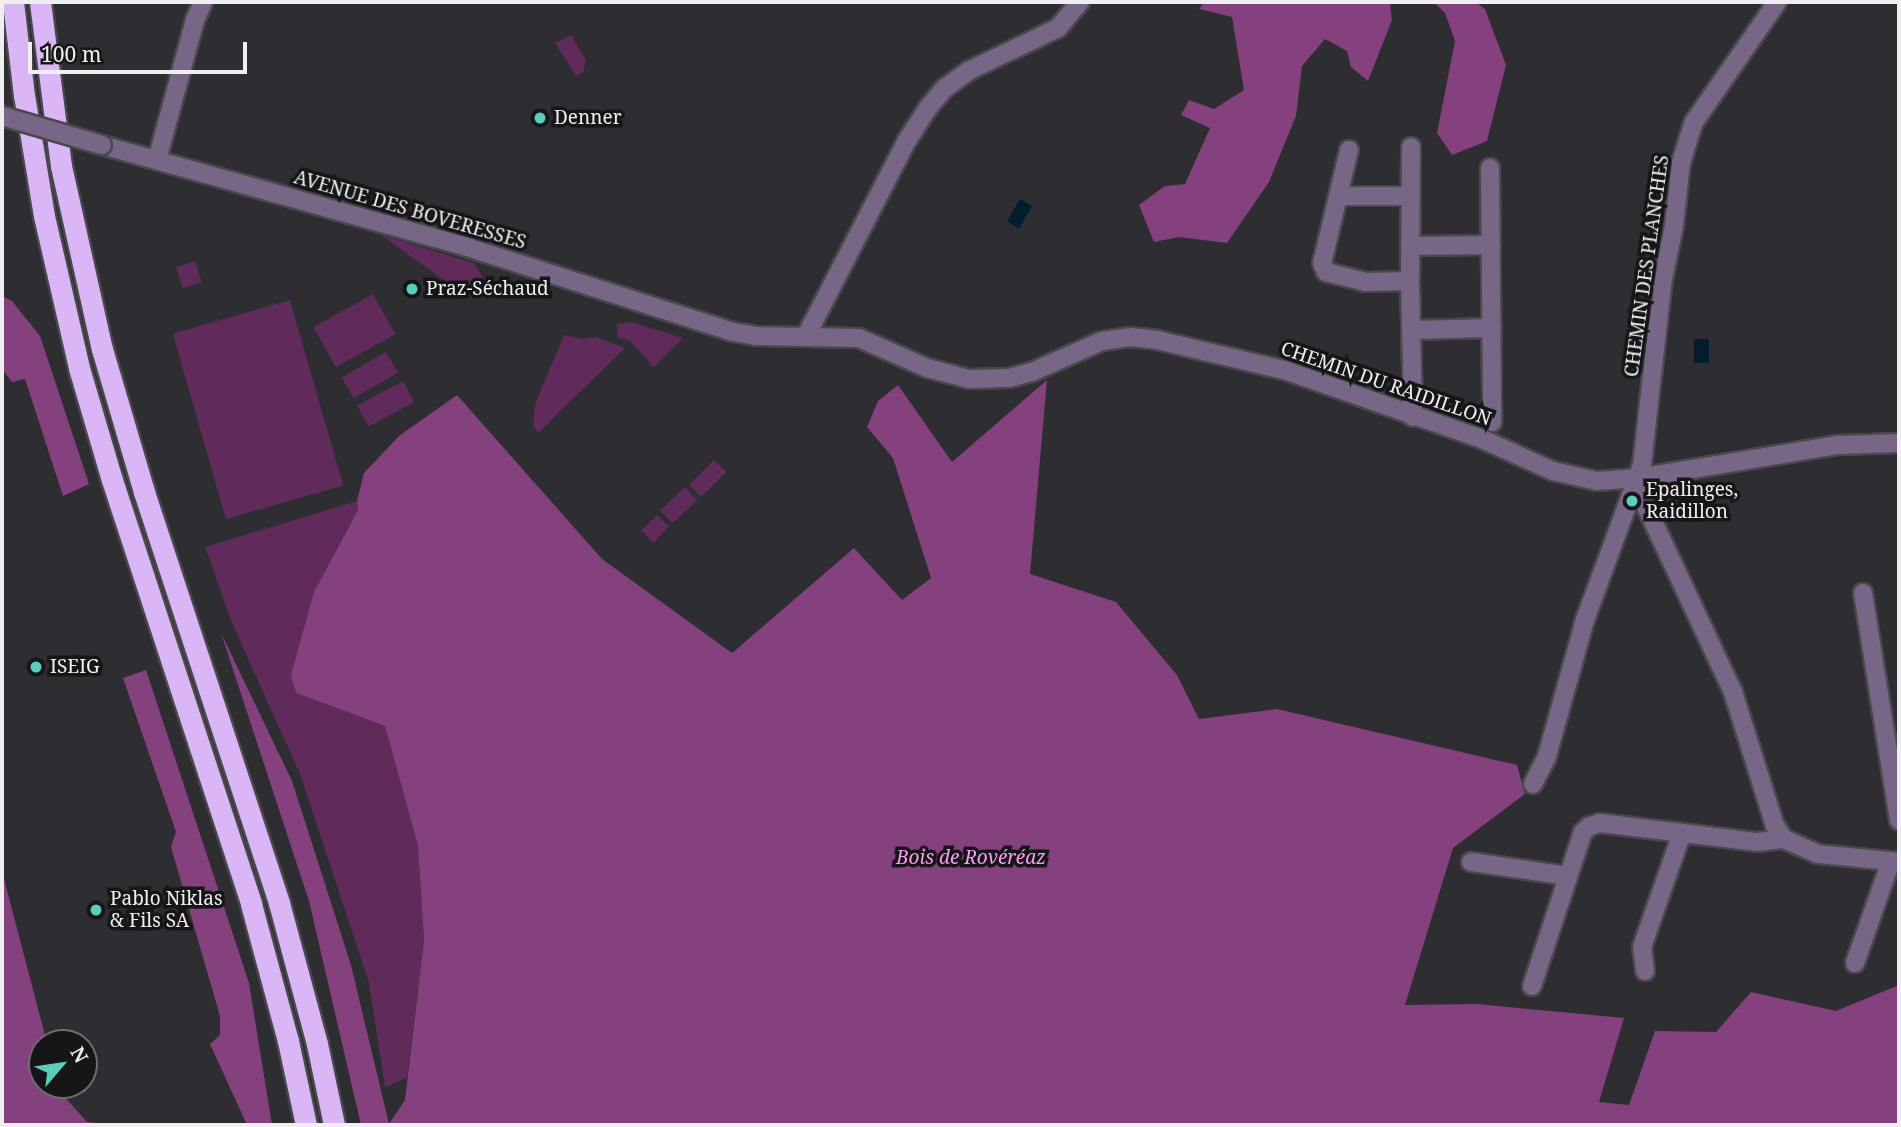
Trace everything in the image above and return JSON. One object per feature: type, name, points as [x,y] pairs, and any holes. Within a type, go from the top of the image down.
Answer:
[{"type":"highway","points":[[13,2],[24,95],[44,216],[79,368],[112,480],[251,904],[288,1041],[306,1125]]},
{"type":"highway","points":[[40,2],[61,166],[102,349],[144,492],[279,903],[317,1044],[334,1125]]},
{"type":"street","points":[[157,160],[195,20],[203,2]]},
{"type":"street","points":[[806,336],[906,142],[928,108],[946,88],[968,71],[1058,28],[1080,2]]},
{"type":"street","name":"CHEMIN DES PLANCHES","points":[[1637,482],[1644,453],[1663,279],[1674,226],[1681,163],[1694,122],[1777,2]]},
{"type":"street","name":"AVENUE DES BOVERESSES","points":[[2,116],[470,248],[734,332],[756,336],[806,336]]},
{"type":"street","points":[[1411,146],[1413,417]]},
{"type":"street","points":[[1349,150],[1322,263],[1326,272],[1366,282],[1410,281]]},
{"type":"street","points":[[1490,168],[1492,422]]},
{"type":"street","points":[[1338,196],[1410,196]]},
{"type":"street","points":[[1410,246],[1491,245]]},
{"type":"street","points":[[1411,330],[1492,328]]},
{"type":"street","name":"CHEMIN DU RAIDILLON","points":[[806,336],[859,338],[939,373],[984,380],[1009,378],[1042,369],[1102,341],[1130,337],[1157,340],[1284,370],[1482,439],[1570,476],[1597,481],[1637,482],[1838,445],[1899,443]]},
{"type":"street","points":[[1533,784],[1547,756],[1585,620],[1637,482]]},
{"type":"street","points":[[1637,482],[1733,692],[1775,826],[1784,839]]},
{"type":"street","points":[[1863,593],[1899,820]]},
{"type":"street","points":[[1532,986],[1583,832],[1590,826],[1600,824],[1758,842],[1784,839],[1818,854],[1895,861],[1855,963]]},
{"type":"street","points":[[1645,971],[1642,947],[1682,833]]},
{"type":"street","points":[[1471,862],[1568,876]]},
{"type":"shaded area","points":[[571,35],[586,60],[583,72],[576,76],[555,43]]},
{"type":"shaded area","points":[[381,235],[474,263],[483,277],[480,286],[472,292],[461,292]]},
{"type":"shaded area","points":[[195,261],[202,282],[183,288],[176,267]]},
{"type":"shaded area","points":[[373,294],[395,334],[336,367],[314,327]]},
{"type":"shaded area","points":[[290,300],[343,486],[226,519],[173,334]]},
{"type":"shaded area","points":[[632,322],[683,338],[654,367],[630,341],[618,338],[617,324]]},
{"type":"shaded area","points":[[564,335],[583,339],[596,337],[625,348],[538,433],[533,425],[535,404]]},
{"type":"shaded area","points":[[386,352],[398,373],[354,398],[342,378]]},
{"type":"shaded area","points":[[403,381],[414,402],[368,427],[357,405]]},
{"type":"shaded area","points":[[714,460],[726,472],[701,497],[689,485]]},
{"type":"shaded area","points":[[685,487],[697,500],[672,523],[660,510]]},
{"type":"shaded area","points":[[357,501],[358,510],[314,592],[296,693],[385,726],[418,846],[424,940],[407,1078],[385,1087],[369,983],[300,774],[232,623],[205,547]]},
{"type":"shaded area","points":[[657,515],[669,527],[653,543],[641,531]]},
{"type":"green space","points":[[1204,2],[1390,2],[1392,20],[1368,81],[1351,67],[1347,51],[1325,39],[1302,66],[1296,116],[1269,182],[1227,243],[1179,237],[1154,242],[1139,205],[1165,186],[1185,184],[1210,128],[1181,115],[1189,100],[1214,109],[1244,90],[1232,17],[1199,9]]},
{"type":"green space","points":[[1434,2],[1475,2],[1485,9],[1506,65],[1487,141],[1452,155],[1437,133],[1455,41],[1445,13]]},
{"type":"green space","points":[[2,296],[12,301],[40,336],[89,484],[63,496],[25,379],[12,382],[2,369]]},
{"type":"green space","name":"Bois de Rovéréaz","points":[[1047,380],[1030,574],[1116,602],[1177,675],[1199,719],[1277,709],[1517,765],[1525,794],[1453,848],[1405,1005],[1477,1004],[1624,1018],[1599,1102],[1629,1105],[1655,1031],[1716,1032],[1751,992],[1836,1011],[1899,985],[1899,1125],[361,1125],[309,901],[221,633],[292,781],[351,965],[389,1124],[405,1100],[424,940],[418,846],[385,726],[296,693],[291,675],[314,592],[358,510],[357,501],[364,473],[399,436],[457,395],[602,559],[732,653],[854,548],[902,600],[931,578],[893,458],[867,427],[878,401],[898,385],[952,462]]},
{"type":"green space","points":[[146,670],[249,983],[272,1125],[247,1125],[210,1044],[220,1035],[220,1016],[171,847],[176,832],[123,678]]},
{"type":"green space","points":[[2,871],[43,1029],[28,1029],[28,1099],[66,1099],[87,1122],[121,1125],[2,1125]]},
{"type":"water","points":[[1020,199],[1032,206],[1019,229],[1007,222]]},
{"type":"water","points":[[1694,339],[1709,339],[1709,363],[1694,363]]},
{"type":"place","name":"Denner","points":[[540,118]]},
{"type":"place","name":"Praz-Séchaud","points":[[412,289]]},
{"type":"place","name":"Epalinges, Raidillon","points":[[1632,501]]},
{"type":"place","name":"ISEIG","points":[[36,667]]},
{"type":"place","name":"Pablo Niklas & Fils SA","points":[[96,910]]}]
